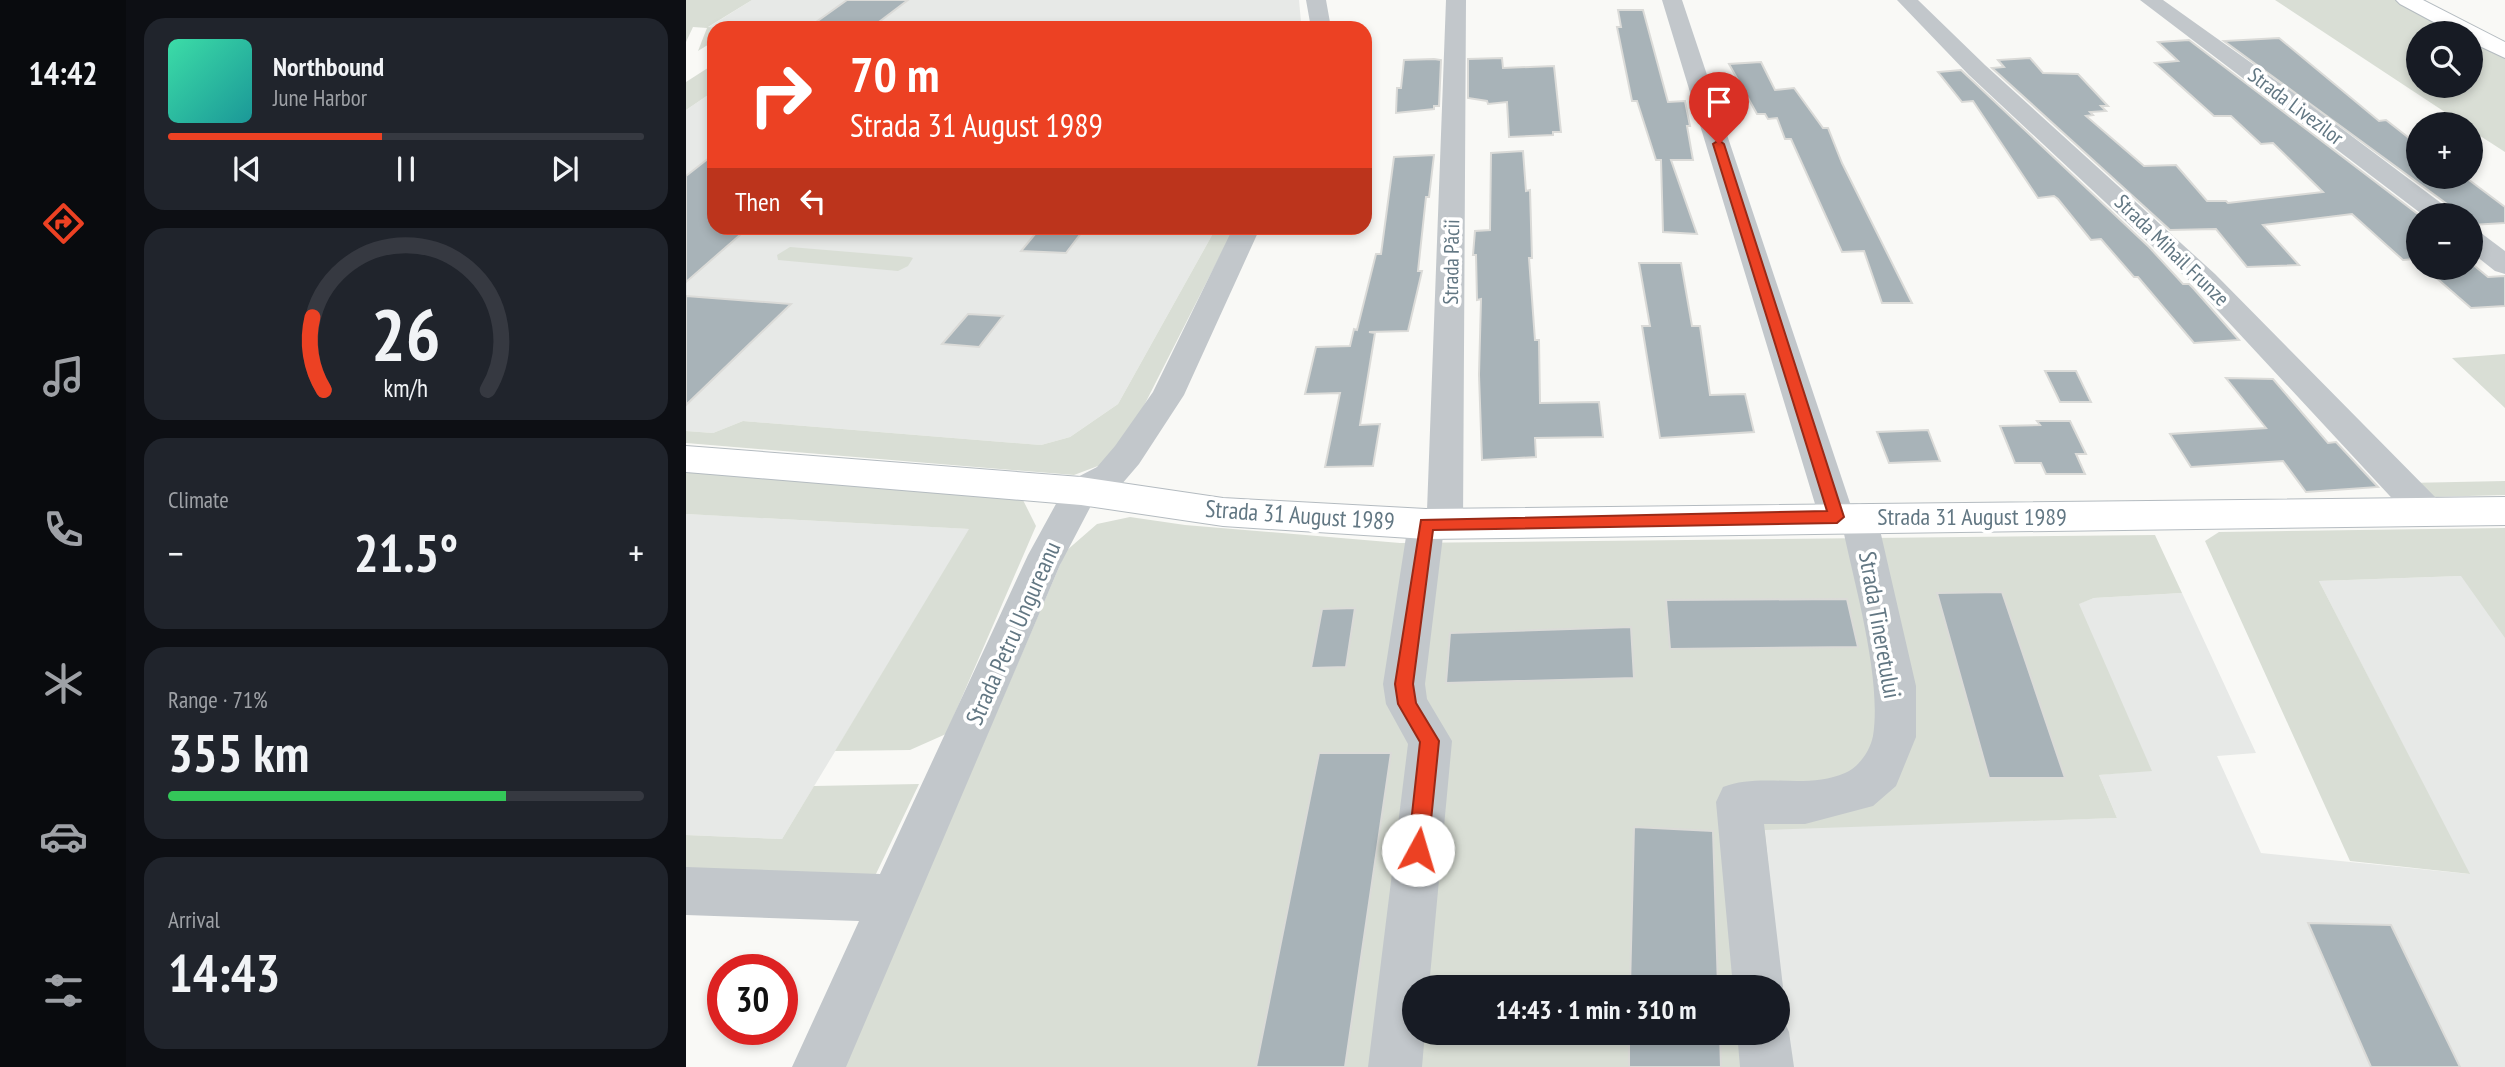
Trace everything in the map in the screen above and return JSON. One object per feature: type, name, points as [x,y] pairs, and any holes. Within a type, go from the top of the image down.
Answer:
[{"type":"street","points":[[1316,0],[1320,21]]},
{"type":"street","name":"Strada Păcii","points":[[1395,1067],[1430,741],[1407,704],[1404,684],[1436,524],[1456,0]]},
{"type":"street","points":[[1672,0],[1848,517]]},
{"type":"street","name":"Strada Mihail Frunze","points":[[1907,0],[1969,63],[2206,280],[2427,512]]},
{"type":"street","name":"Strada Livezilor","points":[[2150,0],[2297,106],[2424,203]]},
{"type":"street","points":[[2407,0],[2505,51]]},
{"type":"street","points":[[1081,491],[1109,476],[1128,455],[1168,395],[1243,235]]},
{"type":"street","points":[[2483,248],[2505,265]]},
{"type":"street","name":"Strada 31 August 1989","points":[[686,459],[1081,491],[1237,513],[1335,521],[1436,524],[2505,511]]},
{"type":"street","name":"Strada Petru Ungureanu","points":[[819,1067],[1041,565],[1081,491]]},
{"type":"street","name":"Strada Tineretului","points":[[1757,975],[1739,802],[1805,803],[1857,791],[1881,772],[1894,737],[1895,685],[1848,517]]},
{"type":"street","points":[[686,891],[892,898]]},
{"type":"street","points":[[1764,1045],[1766,1067]]},
{"type":"shaded area","points":[[686,0],[752,0],[718,21],[707,21],[707,28],[693,27],[686,42]]},
{"type":"shaded area","points":[[752,0],[1299,0],[1301,21],[718,21]]},
{"type":"shaded area","points":[[2275,0],[2398,0],[2437,21],[2406,21],[2406,86]]},
{"type":"shaded area","points":[[707,28],[707,45],[698,51]]},
{"type":"shaded area","points":[[2483,46],[2505,58],[2505,152],[2483,138],[2483,112],[2445,112],[2424,98],[2483,98]]},
{"type":"shaded area","points":[[707,68],[707,96],[686,110],[686,82]]},
{"type":"shaded area","points":[[707,96],[707,235],[1212,235],[1118,404],[1070,437],[1041,445],[743,421],[713,433],[686,431],[686,110]]},
{"type":"shaded area","points":[[1212,235],[1230,235],[1123,447],[1106,463],[1074,475],[686,443],[686,431],[713,433],[743,421],[1041,445],[1070,437],[1118,404]]},
{"type":"shaded area","points":[[790,247],[913,258],[908,266],[898,271],[778,260],[777,255]]},
{"type":"shaded area","points":[[2505,354],[2505,408],[2452,358]]},
{"type":"shaded area","points":[[686,472],[1023,500],[1036,526],[946,734],[910,750],[835,751],[969,529],[686,514]]},
{"type":"shaded area","points":[[2505,481],[2505,495],[2431,497],[2407,483]]},
{"type":"shaded area","points":[[686,514],[970,529],[782,839],[686,835]]},
{"type":"shaded area","points":[[1130,517],[1185,525],[1400,543],[2155,535],[2182,593],[2094,598],[2079,604],[2152,771],[2099,775],[2117,818],[1765,830],[1780,975],[1402,975],[1402,1045],[1787,1045],[1789,1067],[844,1067],[1066,551],[1097,524]]},
{"type":"shaded area","points":[[2505,528],[2505,638],[2461,576],[2319,581],[2470,874],[2350,861],[2205,541],[2219,532]]},
{"type":"shaded area","points":[[2505,576],[2505,1067],[1789,1067],[1787,1045],[1790,1045],[1790,975],[1780,975],[1765,829],[2117,818],[2099,775],[2151,770],[2078,604],[2094,598],[2182,593],[2256,753],[2217,756],[2261,853],[2469,874],[2319,581]]},
{"type":"shaded area","points":[[919,784],[875,876],[686,874],[686,835],[782,839],[814,786]]},
{"type":"building","points":[[847,0],[908,0],[880,21],[818,21]]},
{"type":"building","points":[[1618,10],[1643,10],[1668,102],[1685,101],[1693,160],[1671,160],[1697,234],[1663,232],[1661,160],[1656,160],[1637,101],[1632,101],[1617,27],[1621,27]]},
{"type":"building","points":[[2279,38],[2379,121],[2386,120],[2406,136],[2406,174],[2224,41]]},
{"type":"building","points":[[2189,40],[2406,205],[2406,260],[2403,260],[2352,214],[2263,225],[2299,265],[2247,267],[2216,229],[2170,230],[1992,68],[2004,67],[1998,60],[2030,58],[2043,73],[2078,74],[2108,106],[2101,106],[2106,111],[2090,112],[2093,115],[2086,116],[2144,166],[2176,165],[2207,201],[2228,203],[2323,192],[2273,143],[2261,144],[2231,116],[2214,116],[2155,63],[2178,61],[2158,42]]},
{"type":"building","points":[[1502,58],[1503,68],[1554,66],[1561,132],[1553,132],[1553,135],[1509,137],[1507,102],[1488,104],[1487,101],[1468,98],[1468,59]]},
{"type":"building","points":[[1404,60],[1441,60],[1439,106],[1434,106],[1434,109],[1396,113],[1397,88],[1401,88]]},
{"type":"building","points":[[1761,62],[1775,90],[1794,88],[1823,128],[1828,128],[1842,163],[1912,303],[1882,303],[1864,251],[1842,252],[1791,139],[1785,139],[1777,118],[1768,119],[1765,114],[1757,114],[1729,64]]},
{"type":"building","points":[[1961,70],[2149,247],[2183,284],[2189,284],[2239,340],[2194,343],[2138,277],[2134,277],[2101,239],[2091,240],[2058,199],[2054,196],[2038,198],[1973,101],[1962,102],[1938,72]]},
{"type":"building","points":[[1523,151],[1526,191],[1530,190],[1532,258],[1529,258],[1535,340],[1539,340],[1540,403],[1599,402],[1603,437],[1535,438],[1536,457],[1482,460],[1479,375],[1481,299],[1477,300],[1476,255],[1473,255],[1475,231],[1490,230],[1491,153]]},
{"type":"building","points":[[1434,155],[1429,197],[1426,197],[1418,271],[1422,271],[1408,331],[1369,332],[1375,333],[1360,425],[1380,424],[1373,466],[1325,467],[1340,393],[1305,394],[1316,347],[1350,346],[1354,329],[1357,330],[1376,254],[1381,254],[1394,157]]},
{"type":"building","points":[[707,160],[707,235],[740,235],[686,282],[686,176]]},
{"type":"building","points":[[2426,189],[2481,189],[2505,207],[2505,223],[2483,224],[2483,203],[2446,203]]},
{"type":"building","points":[[1034,235],[1080,235],[1066,253],[1021,251]]},
{"type":"building","points":[[1639,263],[1681,263],[1692,326],[1700,326],[1710,395],[1745,394],[1754,432],[1660,438],[1642,326],[1650,326]]},
{"type":"building","points":[[2483,273],[2488,277],[2505,276],[2505,306],[2471,308],[2439,280],[2483,280]]},
{"type":"building","points":[[686,296],[791,304],[686,405]]},
{"type":"building","points":[[968,314],[1003,316],[979,347],[942,344]]},
{"type":"building","points":[[2045,371],[2076,371],[2091,402],[2060,402]]},
{"type":"building","points":[[2226,378],[2273,379],[2328,443],[2336,442],[2378,487],[2306,492],[2283,461],[2191,467],[2170,434],[2266,428]]},
{"type":"building","points":[[2037,421],[2070,421],[2086,454],[2076,454],[2085,474],[2046,474],[2041,463],[2015,463],[2000,426],[2040,425]]},
{"type":"building","points":[[1928,430],[1940,461],[1889,463],[1877,432]]},
{"type":"building","points":[[2002,592],[2065,778],[1989,778],[1937,593]]},
{"type":"building","points":[[1847,599],[1858,647],[1670,649],[1666,600]]},
{"type":"building","points":[[1355,608],[1346,667],[1311,668],[1322,609]]},
{"type":"building","points":[[1631,627],[1634,678],[1446,683],[1450,633]]},
{"type":"building","points":[[1319,753],[1391,753],[1345,1067],[1256,1067]]},
{"type":"building","points":[[1634,827],[1713,831],[1718,975],[1630,975]]},
{"type":"building","points":[[2308,923],[2391,925],[2460,1067],[2371,1067]]},
{"type":"building","points":[[1629,1045],[1720,1045],[1721,1067],[1629,1067]]},
{"type":"route","points":[[1418,850],[1430,741],[1407,704],[1404,684],[1426,524],[1837,517],[1771,316],[1719,144]]}]
